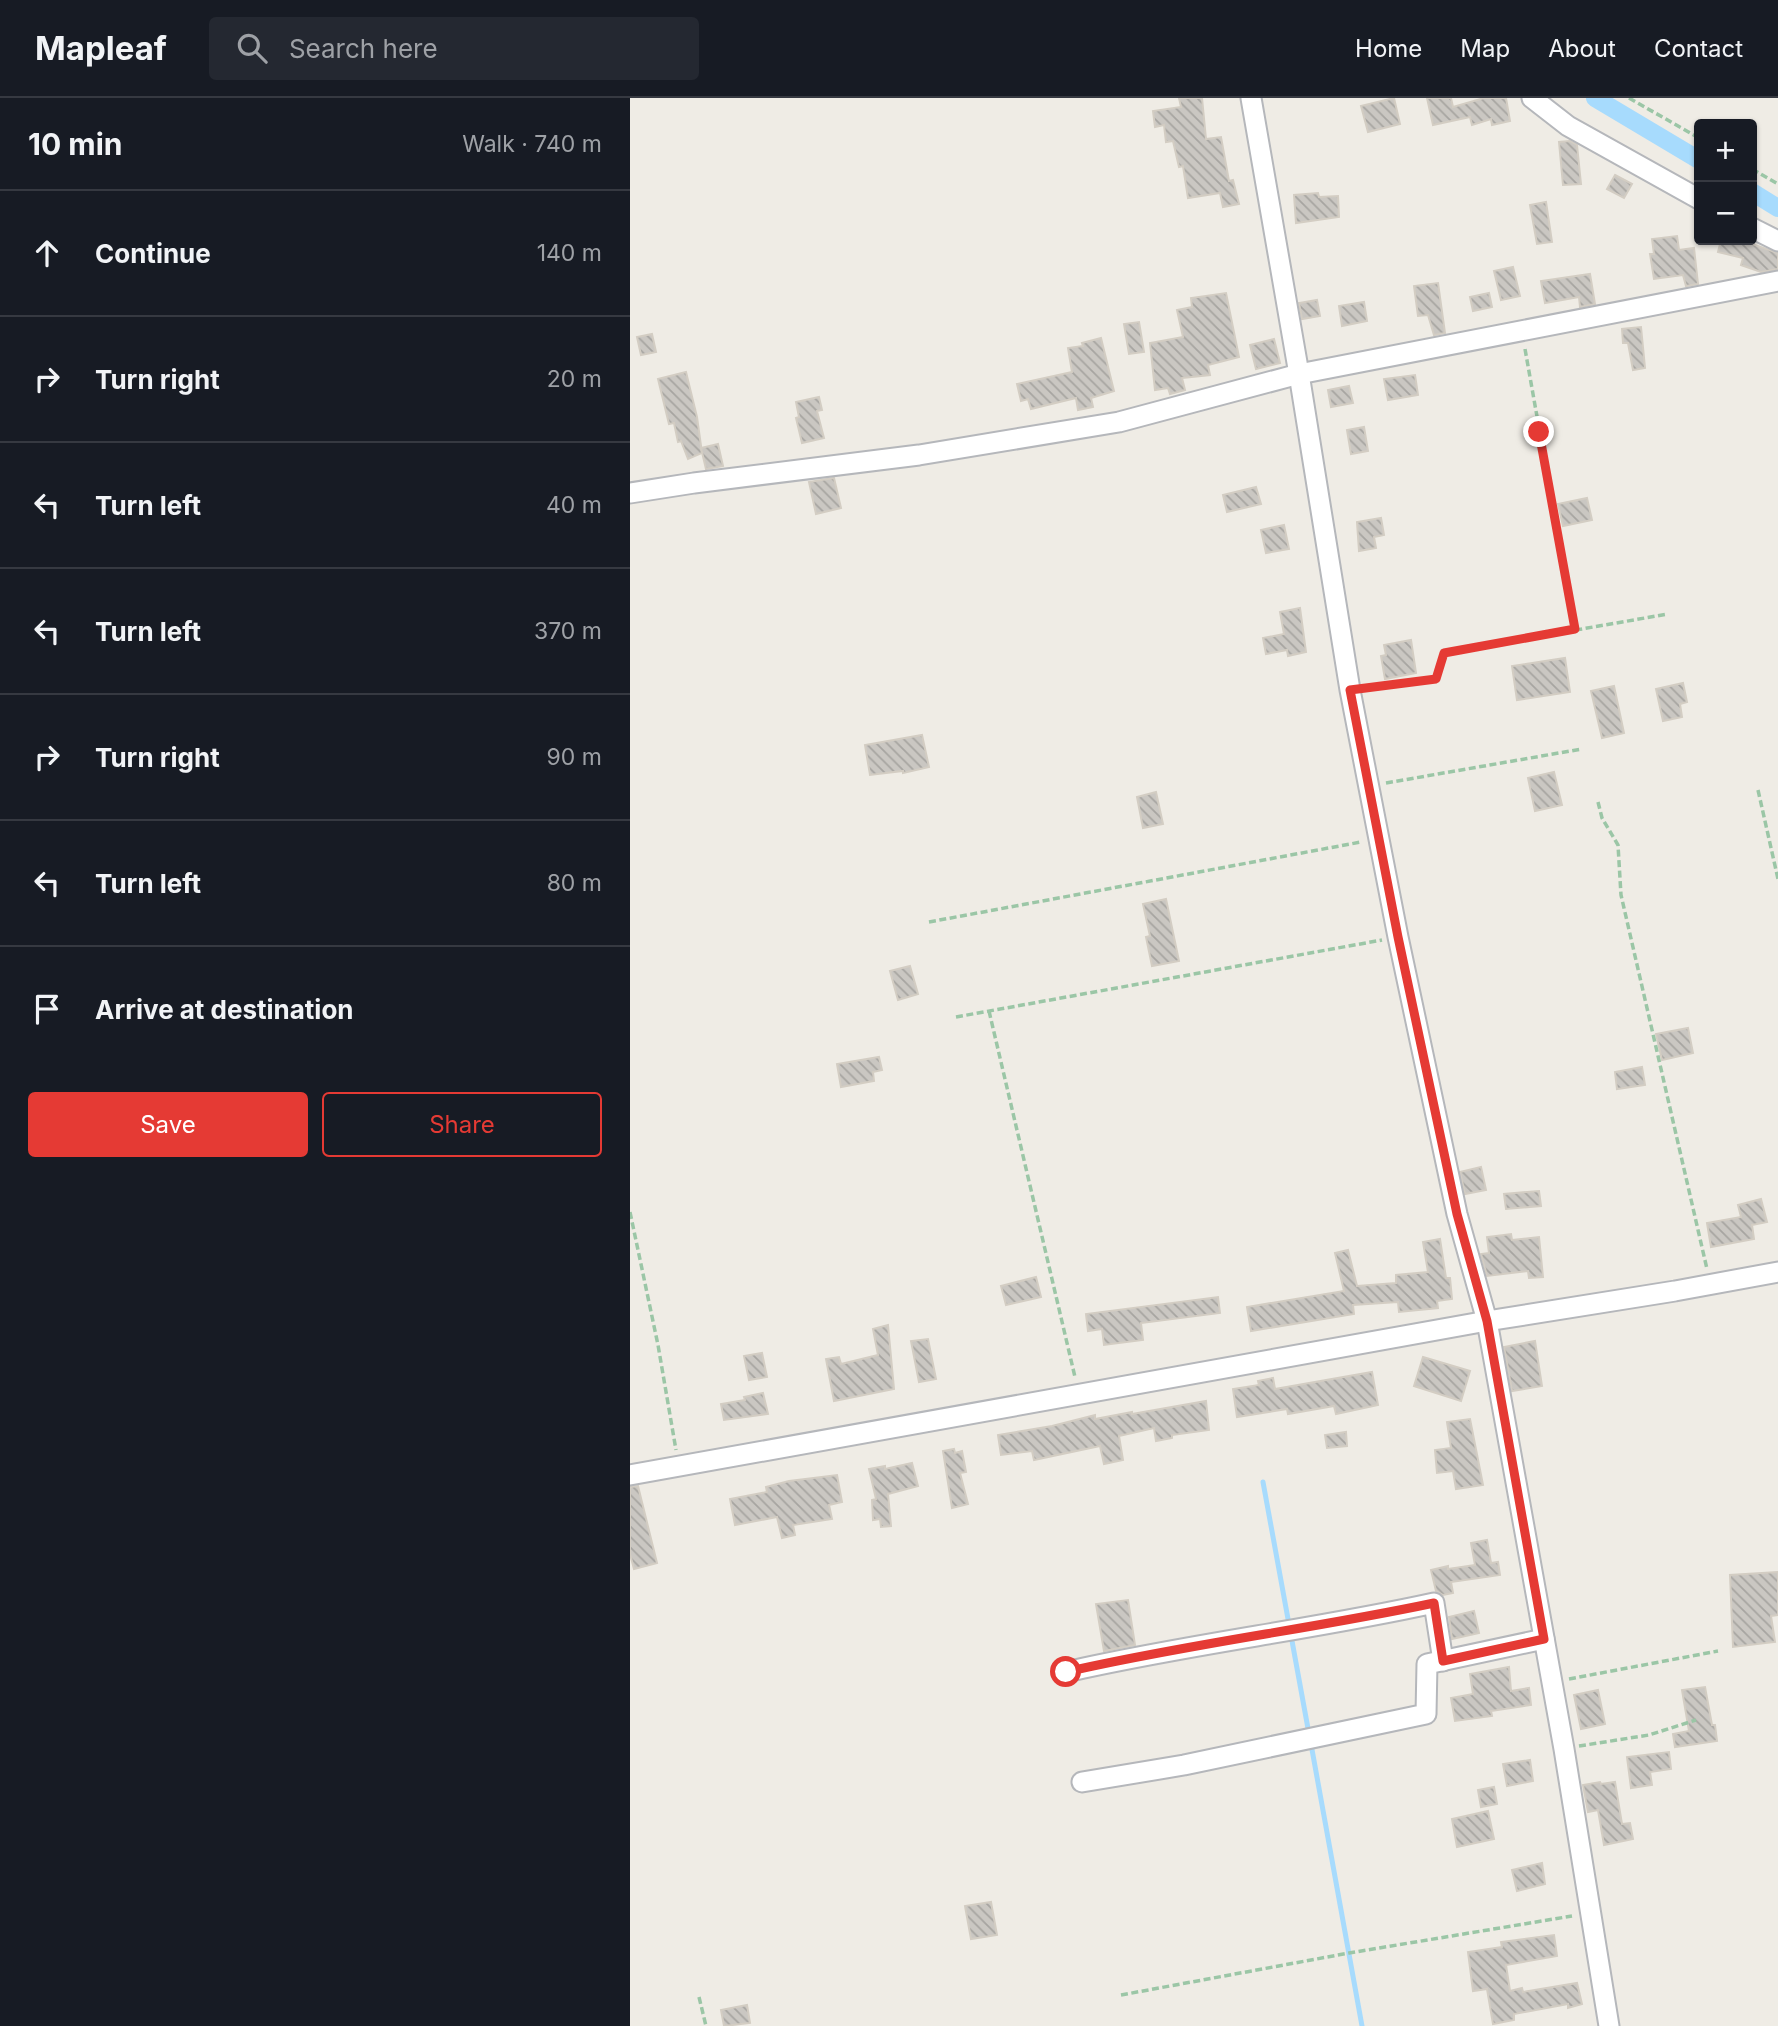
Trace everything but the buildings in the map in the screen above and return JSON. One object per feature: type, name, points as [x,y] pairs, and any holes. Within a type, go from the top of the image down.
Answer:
[{"type":"street","points":[[1251,98],[1350,690],[1398,937],[1457,1214],[1487,1321],[1564,1749],[1609,2026]]},
{"type":"street","points":[[1532,98],[1568,127],[1694,196]]},
{"type":"street","points":[[1757,230],[1778,241]]},
{"type":"street","points":[[630,493],[919,455],[1119,422],[1299,374],[1778,281]]},
{"type":"street","points":[[630,1475],[1487,1321],[1778,1272]]},
{"type":"street","points":[[1066,1672],[1434,1603],[1443,1661]]},
{"type":"street","points":[[1082,1782],[1184,1765],[1426,1714],[1427,1664],[1544,1639]]},
{"type":"path","points":[[1629,98],[1694,135]]},
{"type":"path","points":[[1757,172],[1778,184]]},
{"type":"path","points":[[1523,338],[1575,629]]},
{"type":"path","points":[[1350,690],[1436,679],[1444,653],[1668,614]]},
{"type":"path","points":[[1370,785],[1582,749]]},
{"type":"path","points":[[1758,790],[1778,879]]},
{"type":"path","points":[[1598,802],[1602,818],[1618,845],[1621,895],[1710,1285]]},
{"type":"path","points":[[929,922],[1379,838]]},
{"type":"path","points":[[956,1017],[1398,937]]},
{"type":"path","points":[[989,1011],[1078,1394]]},
{"type":"path","points":[[630,1212],[679,1466]]},
{"type":"path","points":[[1552,1682],[1718,1651]]},
{"type":"path","points":[[1564,1749],[1649,1735],[1696,1720]]},
{"type":"path","points":[[1121,1995],[1349,1953],[1592,1913]]},
{"type":"path","points":[[699,1997],[706,2026]]},
{"type":"waterway","points":[[1595,98],[1694,157]]},
{"type":"waterway","points":[[1757,195],[1778,208]]},
{"type":"waterway","points":[[1263,1482],[1309,1734]]},
{"type":"waterway","points":[[1311,1744],[1362,2026]]},
{"type":"route","points":[[1066,1672],[1434,1603],[1443,1661],[1544,1639],[1487,1321],[1457,1214],[1398,937],[1350,690],[1436,679],[1444,653],[1575,629],[1539,432]]}]
